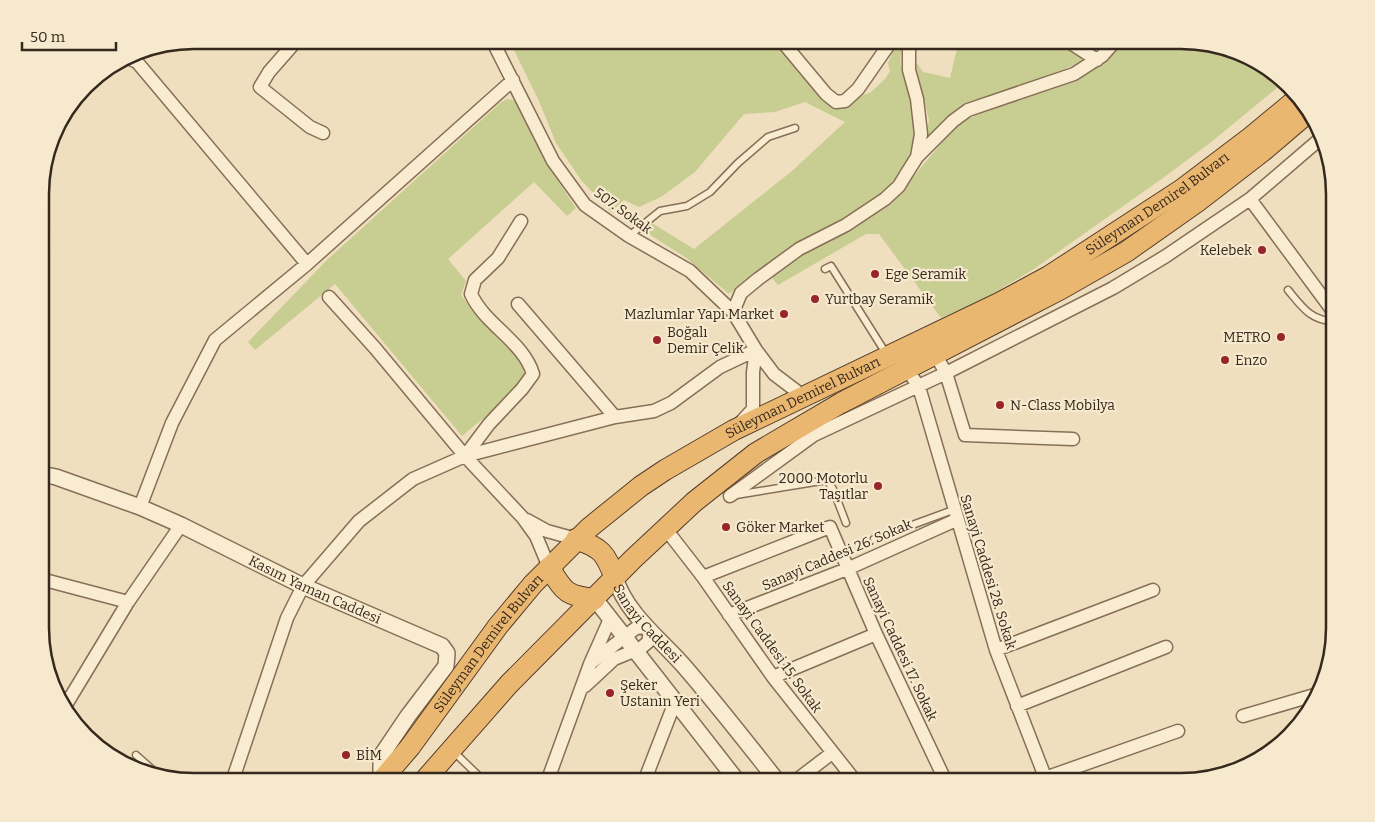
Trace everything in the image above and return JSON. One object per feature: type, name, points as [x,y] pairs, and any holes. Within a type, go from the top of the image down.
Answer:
[{"type":"highway","points":[[1055,282],[1106,230],[1189,174],[1287,95]]},
{"type":"highway","name":"Süleyman Demirel Bulvarı","points":[[431,773],[509,684],[571,620],[595,599],[665,528],[694,502],[756,453],[841,403],[936,354],[1055,282],[1181,190],[1251,137],[1293,102]]},
{"type":"highway","name":"Süleyman Demirel Bulvarı","points":[[387,773],[410,747],[498,626],[550,567],[576,539],[599,519],[665,470],[734,430],[803,396],[999,304],[1126,252],[1197,202],[1263,151],[1304,116]]},
{"type":"highway","points":[[1055,282],[1126,262],[1194,217],[1240,183],[1309,126]]},
{"type":"highway","points":[[576,539],[589,543],[602,551],[615,578]]},
{"type":"highway","points":[[550,567],[560,584],[570,595],[595,599]]},
{"type":"street","points":[[289,49],[269,72],[260,86],[310,127],[324,133]]},
{"type":"street","name":"507. Sokak","points":[[497,49],[548,153],[585,205],[628,236],[690,271],[733,312],[756,350],[774,374],[803,396]]},
{"type":"street","points":[[788,49],[826,94],[836,102],[845,101],[858,90],[886,49]]},
{"type":"street","points":[[909,49],[909,70],[917,99],[921,134],[917,157]]},
{"type":"street","points":[[1080,49],[1097,60]]},
{"type":"street","points":[[733,312],[741,294],[758,278],[800,250],[846,225],[885,199],[899,186],[917,157],[968,110],[1074,74],[1097,60],[1107,49]]},
{"type":"street","points":[[135,61],[308,264]]},
{"type":"street","points":[[140,507],[172,423],[214,340],[308,264],[513,80]]},
{"type":"street","points":[[730,496],[814,436],[918,387],[1113,288],[1166,256],[1250,199],[1317,142]]},
{"type":"street","points":[[1250,199],[1326,302]]},
{"type":"street","points":[[465,456],[489,424],[522,389],[533,374],[530,364],[516,346],[477,306],[471,294],[476,280],[498,258],[521,222]]},
{"type":"street","points":[[329,297],[375,348],[465,456],[523,518],[536,536],[550,567]]},
{"type":"street","points":[[518,304],[615,417]]},
{"type":"street","points":[[235,773],[287,618],[303,586],[359,520],[413,479],[465,456],[615,417],[654,411],[671,403],[720,367],[756,350]]},
{"type":"street","points":[[734,430],[753,409],[753,372],[756,350]]},
{"type":"street","points":[[936,354],[946,373],[965,435],[1073,439]]},
{"type":"street","name":"Sanayi Caddesi 28. Sokak","points":[[907,369],[918,387],[996,650],[1043,773]]},
{"type":"street","name":"Kasım Yaman Caddesi","points":[[49,475],[140,507],[181,525],[303,586],[442,646],[447,653],[446,666],[408,716],[381,756],[380,773]]},
{"type":"street","name":"Sanayi Caddesi 26. Sokak","points":[[729,615],[847,569],[902,551],[955,515]]},
{"type":"street","points":[[523,518],[547,531],[576,539]]},
{"type":"street","points":[[69,701],[128,602],[181,525]]},
{"type":"street","name":"Sanayi Caddesi 17. Sokak","points":[[703,577],[830,527],[876,634],[942,773]]},
{"type":"street","name":"Sanayi Caddesi 15. Sokak","points":[[665,528],[703,577],[773,677],[849,773]]},
{"type":"street","name":"Sanayi Caddesi","points":[[615,578],[635,614],[683,664],[771,773]]},
{"type":"street","points":[[49,581],[128,602]]},
{"type":"street","points":[[996,650],[1153,590]]},
{"type":"street","name":"Sanayi Caddesi","points":[[595,599],[731,773]]},
{"type":"street","points":[[550,773],[590,664],[610,619]]},
{"type":"street","points":[[583,687],[614,659],[641,648],[648,642],[648,629],[636,628],[590,664]]},
{"type":"street","points":[[773,677],[876,634]]},
{"type":"street","points":[[1017,706],[1166,647]]},
{"type":"street","points":[[1243,716],[1307,701]]},
{"type":"street","points":[[647,773],[675,702]]},
{"type":"street","points":[[1065,773],[1178,731]]},
{"type":"street","points":[[806,773],[832,753]]},
{"type":"lane","points":[[628,236],[660,211],[687,206],[710,192],[738,163],[768,137],[795,128]]},
{"type":"lane","points":[[825,270],[831,266],[888,356]]},
{"type":"lane","points":[[1288,290],[1305,310],[1321,321],[1326,321]]},
{"type":"lane","points":[[730,496],[827,480],[833,489],[846,523]]},
{"type":"lane","points":[[874,539],[955,515]]},
{"type":"lane","points":[[451,750],[475,773]]},
{"type":"lane","points":[[136,755],[146,765]]},
{"type":"green space","points":[[513,49],[781,49],[830,105],[839,107],[851,105],[859,97],[871,92],[885,79],[890,71],[888,63],[894,49],[902,49],[900,63],[915,113],[916,129],[911,152],[902,171],[890,186],[858,210],[793,247],[729,294],[685,257],[644,231],[650,222],[694,249],[792,171],[845,122],[805,102],[775,112],[744,114],[695,172],[661,197],[639,207],[624,200],[611,212],[581,180],[556,143],[539,101]]},
{"type":"green space","points":[[957,49],[1071,49],[1085,58],[1081,62],[1025,86],[977,102],[927,143],[929,120],[915,63],[923,72],[950,78]]},
{"type":"green space","points":[[1115,49],[1200,50],[1237,60],[1262,73],[1279,87],[1210,143],[1034,269],[984,299],[941,318],[879,234],[866,234],[778,285],[771,277],[813,247],[886,205],[909,182],[958,123],[1105,60]]},
{"type":"green space","points":[[506,99],[514,100],[519,104],[550,169],[576,208],[567,216],[534,182],[448,259],[466,281],[461,295],[477,317],[523,363],[524,373],[516,391],[462,436],[335,284],[255,350],[248,342],[327,260]]},
{"type":"place","name":"Kelebek","points":[[1262,250]]},
{"type":"place","name":"Ege Seramik","points":[[875,274]]},
{"type":"place","name":"Yurtbay Seramik","points":[[815,299]]},
{"type":"place","name":"Mazlumlar Yapı Market","points":[[784,314]]},
{"type":"place","name":"METRO","points":[[1281,337]]},
{"type":"place","name":"Boğalı Demir Çelik","points":[[657,340]]},
{"type":"place","name":"Enzo","points":[[1225,360]]},
{"type":"place","name":"N-Class Mobilya","points":[[1000,405]]},
{"type":"place","name":"2000 Motorlu Taşıtlar","points":[[878,486]]},
{"type":"place","name":"Göker Market","points":[[726,527]]},
{"type":"place","name":"Şeker Ustanın Yeri","points":[[610,693]]},
{"type":"place","name":"BİM","points":[[346,755]]}]
